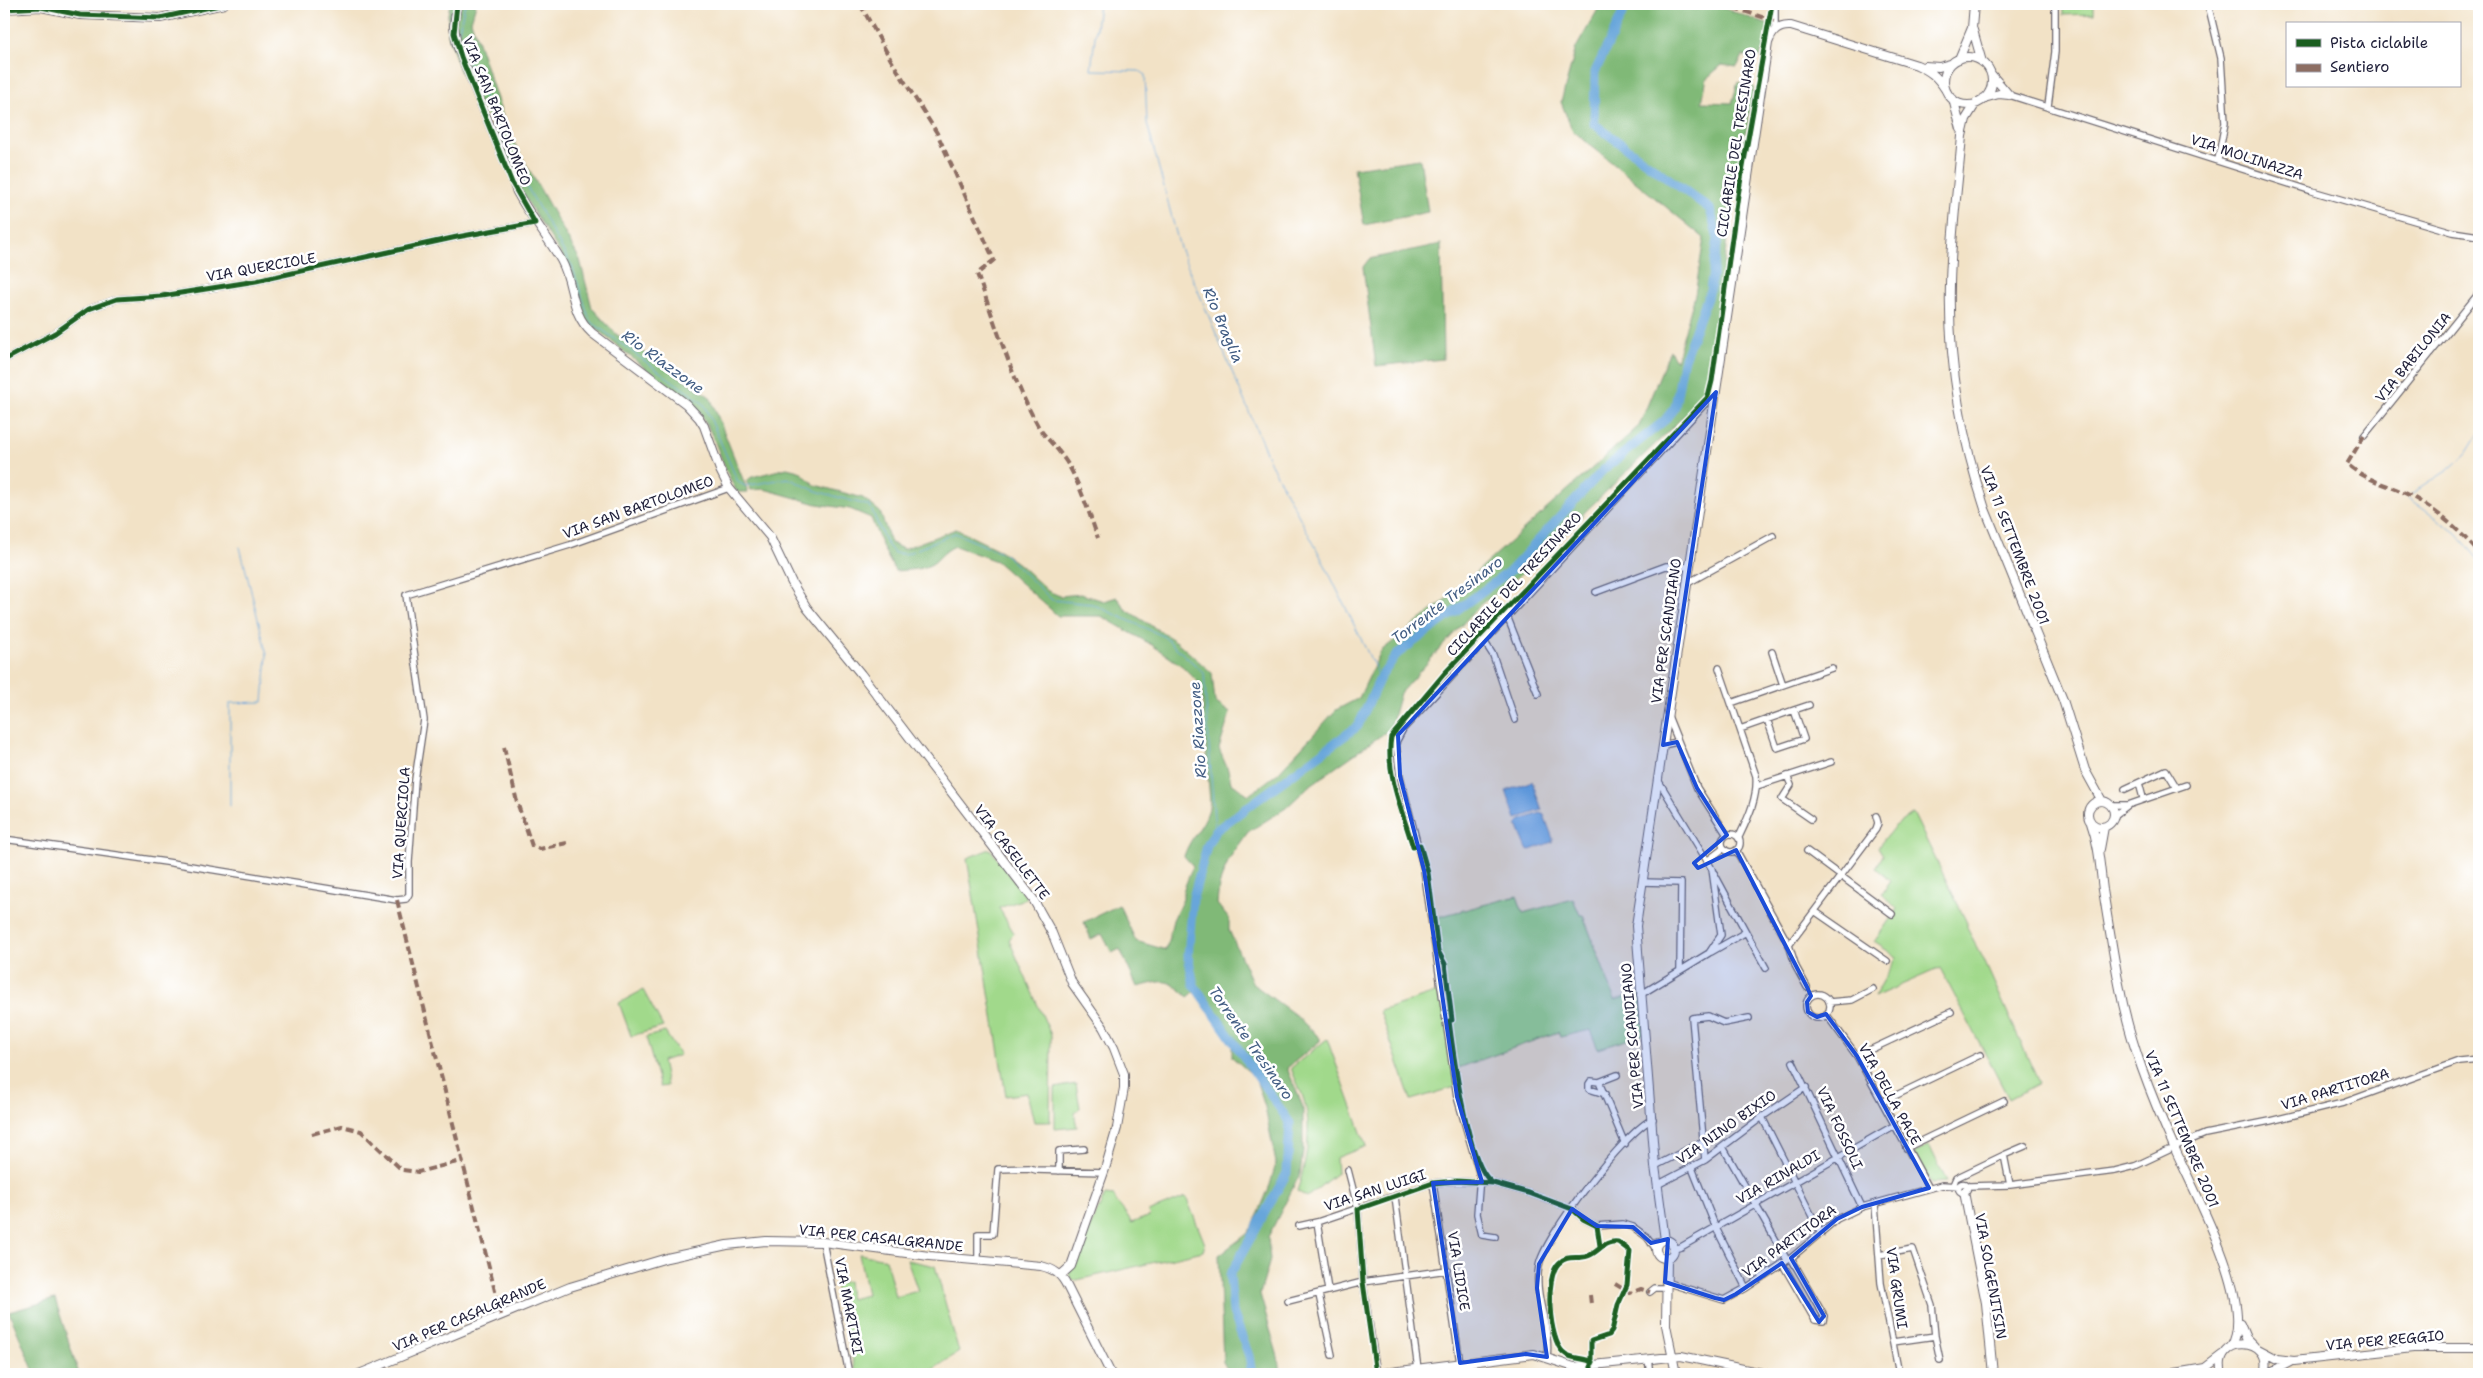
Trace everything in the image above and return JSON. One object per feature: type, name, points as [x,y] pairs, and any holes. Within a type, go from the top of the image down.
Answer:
[{"type":"street","points":[[4,8],[41,7],[80,14],[160,18],[224,4]]},
{"type":"street","name":"VIA SAN BARTOLOMEO","points":[[406,595],[570,545],[729,488],[700,418],[686,404],[592,333],[582,322],[574,306],[564,265],[535,223],[512,182],[461,57],[454,34],[457,4]]},
{"type":"street","name":"VIA PER SCANDIANO","points":[[1663,1240],[1640,995],[1636,926],[1688,567],[1768,43],[1775,30],[1775,4]]},
{"type":"street","points":[[1959,59],[1972,28],[1974,4]]},
{"type":"street","points":[[2048,106],[2055,52],[2055,4]]},
{"type":"street","points":[[2208,4],[2221,58],[2225,123],[2218,160]]},
{"type":"street","points":[[1775,30],[1784,26],[1791,26],[1916,65],[1930,70],[1938,77],[1945,89]]},
{"type":"street","points":[[1972,28],[1983,62],[1999,86],[2009,95]]},
{"type":"street","points":[[1916,65],[1939,67],[1959,59],[1971,57],[1983,62]]},
{"type":"street","points":[[1945,89],[1944,76],[1950,64]]},
{"type":"street","points":[[1952,99],[1960,103],[1976,103],[1984,98],[1990,87],[1990,74]]},
{"type":"street","name":"VIA 11 SETTEMBRE 2001","points":[[1945,89],[1952,99],[1962,136]]},
{"type":"street","name":"VIA MOLINAZZA","points":[[1984,98],[1999,94],[2009,95],[2312,191],[2453,232],[2479,236]]},
{"type":"street","name":"VIA 11 SETTEMBRE 2001","points":[[1976,103],[1966,119],[1962,136],[1950,284],[1952,359],[1958,405],[1973,472],[1985,509],[2063,700],[2088,776],[2093,799],[2088,811],[2100,856],[2119,984],[2128,1027],[2171,1149],[2227,1268],[2238,1318],[2246,1338],[2264,1359],[2265,1374]]},
{"type":"street","name":"VIA QUERCIOLE","points":[[4,360],[55,333],[89,309],[117,299],[162,296],[256,280],[467,235],[535,223]]},
{"type":"street","name":"VIA BABILONIA","points":[[2364,436],[2479,293]]},
{"type":"street","points":[[1495,1237],[1482,1235],[1477,1214],[1479,1169],[1457,1097],[1424,870],[1410,822],[1396,750],[1398,735],[1716,392]]},
{"type":"street","name":"VIA CASELLETTE","points":[[729,488],[770,537],[806,608],[861,674],[1033,899],[1052,933],[1072,983],[1103,1027],[1114,1048],[1124,1074],[1124,1088],[1117,1128],[1104,1172],[1071,1266],[1061,1276]]},
{"type":"street","points":[[1686,584],[1773,536]]},
{"type":"street","points":[[1596,592],[1666,566],[1688,567]]},
{"type":"street","name":"VIA QUERCIOLA","points":[[4,839],[166,862],[406,900],[409,894],[409,862],[415,780],[424,720],[406,595]]},
{"type":"street","points":[[1508,616],[1538,694]]},
{"type":"street","points":[[1484,641],[1493,655],[1515,720]]},
{"type":"street","points":[[1772,652],[1783,685]]},
{"type":"street","points":[[1719,668],[1756,776],[1757,786],[1749,816],[1739,837],[1740,846],[1736,850],[1728,851],[1724,848]]},
{"type":"street","points":[[1731,703],[1832,668]]},
{"type":"street","points":[[1740,729],[1809,705]]},
{"type":"street","points":[[1767,719],[1778,748],[1804,739],[1794,710]]},
{"type":"street","points":[[1667,714],[1697,788],[1727,835]]},
{"type":"street","points":[[1663,744],[1677,742]]},
{"type":"street","points":[[1757,786],[1831,762]]},
{"type":"street","points":[[2126,789],[2166,770],[2177,788]]},
{"type":"street","points":[[1788,776],[1791,786],[1782,799],[1811,819]]},
{"type":"street","name":"VIA 11 SETTEMBRE 2001","points":[[2088,776],[2102,801]]},
{"type":"street","points":[[1658,780],[1712,869],[1766,968]]},
{"type":"street","points":[[2139,783],[2143,798]]},
{"type":"street","points":[[2091,823],[2098,827],[2104,827],[2111,823],[2115,815],[2128,804],[2186,785]]},
{"type":"street","points":[[2092,804],[2102,801],[2111,805],[2128,804]]},
{"type":"street","points":[[2111,805],[2115,815]]},
{"type":"street","points":[[1789,945],[1816,912],[1876,829],[1878,823],[1876,816]]},
{"type":"street","name":"VIA 11 SETTEMBRE 2001","points":[[2100,856],[2104,827]]},
{"type":"street","points":[[1724,848],[1723,839],[1727,835],[1732,833],[1739,837]]},
{"type":"street","points":[[1707,861],[1724,848]]},
{"type":"street","points":[[1736,850],[1789,945],[1796,967],[1807,987],[1814,995]]},
{"type":"street","points":[[1807,851],[1892,914]]},
{"type":"street","points":[[1708,953],[1721,935],[1712,869]]},
{"type":"street","points":[[1642,882],[1682,883],[1680,969]]},
{"type":"street","points":[[1816,912],[1887,961]]},
{"type":"street","points":[[1640,995],[1680,969],[1746,932]]},
{"type":"street","points":[[1829,1002],[1852,1000],[1873,989]]},
{"type":"street","points":[[1814,995],[1823,995],[1829,1002],[1826,1014],[1817,1017],[1808,1012],[1807,1002],[1814,995]]},
{"type":"street","points":[[1858,1056],[1951,1012]]},
{"type":"street","name":"VIA DELLA PACE","points":[[1826,1014],[1858,1056],[1929,1188]]},
{"type":"street","points":[[1705,1160],[1692,1018],[1708,1016],[1724,1023],[1749,1018]]},
{"type":"street","points":[[1882,1102],[1980,1055]]},
{"type":"street","name":"VIA PARTITORA","points":[[1665,1285],[1724,1300],[1746,1288],[1786,1260],[1821,1234],[1837,1219],[1862,1206],[1929,1188],[2010,1185],[2115,1171],[2135,1166],[2205,1134],[2270,1121],[2343,1103],[2460,1061],[2479,1059]]},
{"type":"street","name":"VIA FOSSOLI","points":[[1793,1062],[1862,1206]]},
{"type":"street","points":[[1605,1094],[1589,1089],[1591,1081],[1599,1082],[1617,1075]]},
{"type":"street","points":[[1599,1082],[1625,1144]]},
{"type":"street","name":"VIA NINO BIXIO","points":[[1659,1184],[1705,1160],[1762,1116],[1806,1087]]},
{"type":"street","points":[[1906,1148],[2004,1101]]},
{"type":"street","points":[[1762,1116],[1793,1183],[1821,1234]]},
{"type":"street","points":[[1546,1357],[1546,1335],[1537,1288],[1539,1264],[1550,1241],[1598,1171],[1653,1119]]},
{"type":"street","name":"VIA RINALDI","points":[[1674,1249],[1716,1228],[1895,1125]]},
{"type":"street","points":[[1655,1166],[1704,1141]]},
{"type":"street","points":[[1961,1187],[1956,1178],[2025,1146]]},
{"type":"street","points":[[1723,1147],[1786,1260],[1815,1320],[1823,1321],[1824,1316],[1786,1260]]},
{"type":"street","points":[[1059,1171],[1059,1152],[1084,1149]]},
{"type":"street","points":[[2004,1155],[2010,1185]]},
{"type":"street","points":[[978,1256],[978,1234],[993,1234],[998,1169],[1029,1168],[1036,1170],[1104,1172]]},
{"type":"street","points":[[1692,1168],[1716,1228],[1746,1288]]},
{"type":"street","points":[[1348,1170],[1358,1208],[1363,1282],[1376,1374],[1526,1354],[1546,1357],[1567,1366],[1591,1370],[1672,1356],[1743,1372],[1766,1374]]},
{"type":"street","name":"VIA SAN LUIGI","points":[[1299,1226],[1395,1197],[1433,1183],[1478,1182],[1511,1187],[1572,1209],[1583,1219],[1597,1226],[1623,1224],[1633,1227],[1654,1246]]},
{"type":"street","name":"VIA LIDICE","points":[[1433,1183],[1460,1363]]},
{"type":"street","name":"VIA SOLGENITSIN","points":[[1961,1187],[1982,1281],[1986,1322],[1994,1365],[1993,1374]]},
{"type":"street","points":[[1395,1197],[1418,1369]]},
{"type":"street","name":"VIA GRUMI","points":[[1875,1204],[1881,1283],[1899,1374]]},
{"type":"street","points":[[1317,1222],[1328,1290]]},
{"type":"street","points":[[1667,1257],[1661,1256],[1654,1246],[1663,1240],[1672,1243],[1674,1249],[1667,1257],[1665,1285],[1666,1325],[1676,1374]]},
{"type":"street","name":"VIA PER CASALGRANDE","points":[[359,1374],[535,1300],[667,1258],[746,1242],[823,1242],[929,1256],[1041,1266],[1052,1269],[1061,1276]]},
{"type":"street","name":"VIA MARTIRI","points":[[823,1242],[849,1374]]},
{"type":"street","points":[[1880,1255],[1913,1249],[1932,1305],[1940,1360]]},
{"type":"street","points":[[1288,1301],[1319,1295],[1328,1290],[1363,1282],[1447,1270]]},
{"type":"street","points":[[1061,1276],[1111,1374]]},
{"type":"street","points":[[1650,1292],[1655,1288],[1665,1285]]},
{"type":"street","points":[[1319,1295],[1332,1355]]},
{"type":"street","name":"VIA 11 SETTEMBRE 2001","points":[[2224,1354],[2231,1347],[2238,1332],[2238,1318]]},
{"type":"street","points":[[1892,1342],[1936,1336]]},
{"type":"street","points":[[2231,1347],[2245,1344],[2256,1348]]},
{"type":"street","name":"VIA PER REGGIO","points":[[2256,1348],[2277,1358],[2294,1361]]},
{"type":"street","name":"VIA PER REGGIO","points":[[2265,1374],[2278,1366],[2294,1361],[2413,1348],[2479,1348]]},
{"type":"street","points":[[2169,1374],[2189,1374],[2208,1366],[2224,1354]]},
{"type":"street","points":[[2222,1374],[2220,1365],[2224,1354]]},
{"type":"street","points":[[1648,1359],[1650,1374]]},
{"type":"street","points":[[1444,1365],[1445,1374]]},
{"type":"street","name":"VIA SOLGENITSIN","points":[[1994,1365],[1999,1374]]},
{"type":"highlighted area","points":[[1716,392],[1663,745],[1677,742],[1697,788],[1727,835],[1694,863],[1698,868],[1736,850],[1811,996],[1807,1002],[1808,1012],[1817,1017],[1826,1014],[1857,1056],[1929,1188],[1862,1207],[1837,1219],[1791,1258],[1824,1316],[1819,1322],[1782,1263],[1736,1294],[1724,1300],[1715,1298],[1665,1282],[1668,1239],[1651,1243],[1633,1227],[1597,1226],[1572,1209],[1539,1264],[1537,1288],[1547,1357],[1526,1354],[1460,1363],[1433,1183],[1482,1182],[1457,1097],[1424,870],[1400,776],[1398,735]]},
{"type":"green space","points":[[450,4],[476,4],[471,21],[508,132],[580,260],[592,308],[616,334],[710,397],[748,492],[737,492],[706,422],[700,413],[583,318],[568,265],[520,190],[493,126],[460,71],[448,35]]},
{"type":"green space","points":[[1601,4],[1723,4],[1721,7],[1774,27],[1759,58],[1743,56],[1737,67],[1722,65],[1707,78],[1702,102],[1732,103],[1738,82],[1754,87],[1735,195],[1725,192],[1730,215],[1709,380],[1704,397],[1587,510],[1561,538],[1521,574],[1477,608],[1400,693],[1390,729],[1308,787],[1286,808],[1248,832],[1229,859],[1219,885],[1217,904],[1229,919],[1229,930],[1253,984],[1294,1014],[1320,1038],[1320,1041],[1287,1068],[1303,1107],[1303,1152],[1300,1174],[1268,1237],[1270,1260],[1260,1294],[1278,1357],[1280,1374],[1230,1374],[1223,1362],[1219,1255],[1247,1234],[1254,1224],[1270,1185],[1276,1163],[1265,1107],[1255,1077],[1232,1057],[1232,1045],[1194,992],[1188,997],[1175,986],[1165,982],[1137,987],[1120,949],[1112,953],[1102,934],[1091,939],[1084,922],[1119,905],[1136,941],[1166,950],[1173,920],[1183,899],[1183,891],[1193,866],[1184,856],[1209,810],[1210,802],[1201,685],[1182,666],[1152,645],[1101,616],[1058,616],[996,561],[955,546],[928,566],[895,571],[871,518],[850,509],[817,504],[764,489],[751,490],[746,481],[752,477],[787,468],[799,471],[815,485],[863,498],[880,512],[891,543],[903,549],[956,529],[1001,551],[1020,565],[1048,591],[1060,596],[1081,594],[1104,601],[1117,597],[1125,609],[1177,642],[1212,673],[1215,702],[1230,713],[1219,749],[1231,783],[1249,795],[1278,773],[1336,710],[1359,698],[1381,651],[1442,603],[1639,426],[1670,350],[1676,361],[1695,295],[1704,238],[1572,130],[1561,102],[1576,48]]},
{"type":"green space","points":[[2063,4],[2094,4],[2094,14],[2063,15]]},
{"type":"green space","points":[[1420,159],[1428,212],[1364,225],[1354,168]]},
{"type":"green space","points":[[1441,244],[1443,359],[1376,366],[1363,267],[1369,259]]},
{"type":"green space","points":[[1913,813],[1967,923],[1967,928],[1983,958],[2039,1083],[2009,1099],[1940,968],[1874,997],[1897,957],[1874,942],[1897,909],[1882,894],[1891,881],[1876,868],[1883,855],[1878,847],[1894,827]]},
{"type":"green space","points":[[990,849],[1027,898],[999,908],[1014,933],[1009,940],[1051,1035],[1050,1122],[1034,1122],[1027,1093],[1006,1096],[967,858]]},
{"type":"green space","points":[[1517,896],[1523,913],[1573,899],[1580,915],[1583,915],[1615,1000],[1643,992],[1647,1033],[1598,1049],[1590,1030],[1560,1037],[1558,1032],[1458,1068],[1459,1086],[1411,1100],[1380,1011],[1441,991],[1434,918]]},
{"type":"green space","points":[[643,990],[663,1027],[631,1036],[619,1003]]},
{"type":"green space","points":[[665,1032],[680,1055],[662,1061],[667,1086],[660,1087],[646,1037]]},
{"type":"green space","points":[[1327,1039],[1366,1146],[1336,1158],[1337,1173],[1307,1197],[1297,1191],[1307,1148],[1307,1115],[1304,1099],[1291,1068]]},
{"type":"green space","points":[[1076,1084],[1080,1108],[1074,1113],[1077,1127],[1055,1129],[1055,1088]]},
{"type":"green space","points":[[1929,1145],[1947,1182],[1931,1183],[1914,1153]]},
{"type":"green space","points":[[1105,1195],[1114,1196],[1131,1223],[1150,1216],[1148,1212],[1186,1197],[1205,1244],[1203,1251],[1073,1281],[1069,1274]]},
{"type":"green space","points":[[859,1254],[886,1259],[895,1297],[918,1291],[907,1260],[935,1266],[959,1352],[926,1374],[856,1374],[835,1284],[848,1281],[850,1299],[867,1295]]},
{"type":"green space","points":[[55,1299],[79,1374],[35,1374],[9,1312]]},
{"type":"water","points":[[1532,781],[1542,810],[1516,819],[1506,791]]},
{"type":"water","points":[[1541,813],[1544,815],[1553,839],[1552,842],[1530,850],[1527,849],[1517,825],[1519,821]]},
{"type":"waterway","name":"Rio Riazzone","points":[[459,30],[465,4]]},
{"type":"waterway","name":"Rio Braglia","points":[[1099,4],[1091,70],[1139,71],[1145,75],[1147,123],[1180,248],[1271,464],[1323,561],[1380,678]]},
{"type":"waterway","name":"Torrente Tresinaro","points":[[1252,1374],[1249,1356],[1233,1312],[1230,1275],[1287,1173],[1290,1123],[1194,985],[1188,956],[1193,898],[1207,846],[1215,831],[1358,726],[1380,678],[1397,654],[1510,571],[1603,470],[1664,421],[1675,407],[1683,362],[1710,290],[1718,239],[1710,209],[1594,124],[1595,72],[1627,4]]},
{"type":"waterway","name":"Rio Riazzone","points":[[467,59],[519,173],[572,266],[590,321],[704,404],[738,482],[745,486],[788,478],[816,491],[870,506],[886,543],[894,553],[906,554],[955,533],[1006,555],[1052,600],[1092,604],[1163,636],[1204,673],[1215,831]]},
{"type":"waterway","points":[[2411,494],[2448,470],[2466,454],[2479,433]]},
{"type":"waterway","points":[[2408,498],[2456,533],[2479,560]]},
{"type":"waterway","points":[[230,806],[230,703],[263,702],[267,655],[240,547]]},
{"type":"marked path","points":[[860,4],[891,60],[937,133],[994,260],[977,274],[1004,350],[1019,388],[1037,424],[1060,453],[1073,474],[1098,538]]},
{"type":"marked path","points":[[1722,4],[1774,21]]},
{"type":"marked path","points":[[2364,436],[2347,464],[2370,479],[2403,492],[2430,508],[2456,529],[2479,553]]},
{"type":"marked path","points":[[504,747],[517,802],[532,846],[540,849],[567,843]]},
{"type":"marked path","points":[[397,900],[501,1315]]},
{"type":"marked path","points":[[312,1134],[342,1126],[361,1131],[402,1170],[418,1172],[461,1161]]},
{"type":"marked path","points":[[1615,1284],[1630,1293],[1641,1289],[1650,1292]]},
{"type":"marked path","points":[[1590,1295],[1591,1304]]},
{"type":"cycle path","points":[[4,9],[41,7],[80,15],[160,18],[224,4]]},
{"type":"cycle path","points":[[4,360],[55,333],[89,309],[117,299],[162,296],[256,281],[457,237],[535,223],[512,183],[461,57],[454,33],[457,4]]},
{"type":"cycle path","name":"CICLABILE DEL TRESINARO","points":[[1493,1183],[1484,1173],[1476,1156],[1463,1108],[1449,1021],[1452,1020],[1445,964],[1438,951],[1428,873],[1420,845],[1413,847],[1396,792],[1390,764],[1391,737],[1444,674],[1708,397],[1712,381],[1738,195],[1772,4]]},
{"type":"cycle path","points":[[1376,1374],[1363,1282],[1358,1209],[1433,1183],[1456,1181],[1493,1183],[1529,1193],[1572,1209],[1583,1219],[1597,1226],[1600,1246]]},
{"type":"cycle path","points":[[1591,1374],[1591,1341],[1609,1335],[1612,1331],[1618,1305],[1627,1285],[1630,1251],[1618,1242],[1605,1244],[1588,1256],[1562,1260],[1554,1270],[1551,1281],[1550,1308],[1554,1335],[1558,1345],[1566,1355],[1585,1359],[1588,1360],[1592,1362]]}]
